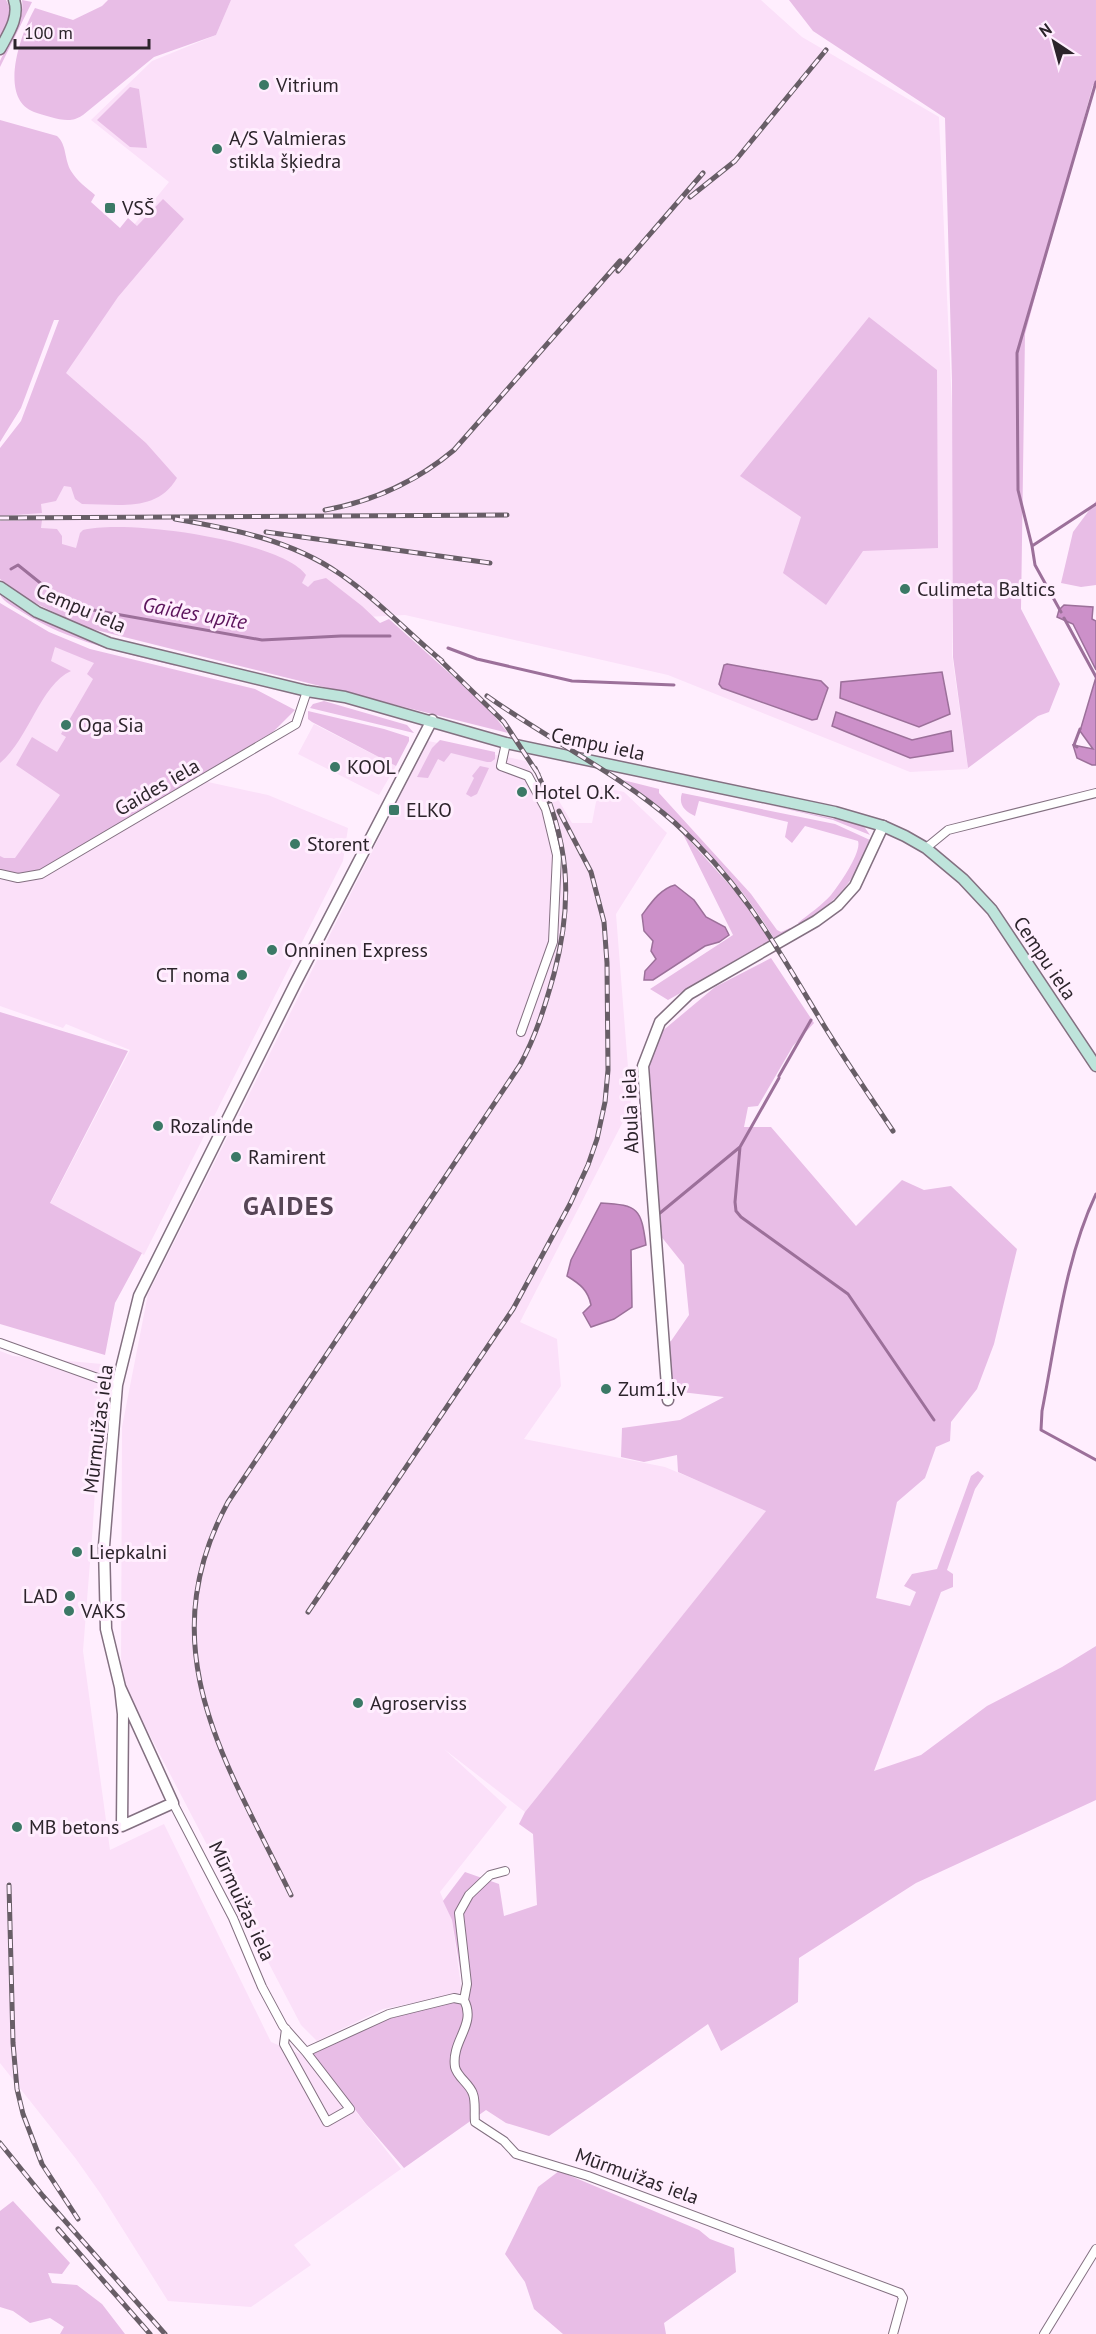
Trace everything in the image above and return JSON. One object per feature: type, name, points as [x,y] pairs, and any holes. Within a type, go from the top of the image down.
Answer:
[{"type":"main road","points":[[0,49],[16,17],[17,8],[14,0]]},
{"type":"main road","name":"Cempu iela","points":[[0,587],[37,612],[110,643],[307,691],[345,697],[506,743],[835,812],[883,825],[926,848],[963,879],[992,910],[1096,1066]]},
{"type":"street","name":"Gaides iela","points":[[0,874],[18,878],[41,874],[296,724],[307,691]]},
{"type":"street","name":"Mūrmuižas iela","points":[[286,2030],[284,2044],[327,2122],[350,2109],[286,2030],[262,1988],[233,1918],[173,1803],[120,1687],[106,1629],[104,1546],[117,1385],[139,1296],[432,720]]},
{"type":"street","points":[[506,743],[501,766],[528,776],[546,809],[557,855],[553,942],[521,1032]]},
{"type":"street","points":[[926,848],[948,830],[1096,793]]},
{"type":"street","name":"Abula iela","points":[[668,1400],[642,1066],[660,1022],[689,994],[800,931],[837,905],[855,886],[883,825]]},
{"type":"street","points":[[0,1343],[117,1385]]},
{"type":"street","points":[[120,1687],[123,1714],[122,1826],[173,1803]]},
{"type":"street","points":[[306,2052],[389,2014],[454,1998],[464,2000],[466,1984],[459,1913],[469,1895],[490,1875],[505,1872]]},
{"type":"street","name":"Mūrmuižas iela","points":[[464,2000],[469,2011],[467,2023],[456,2046],[455,2068],[473,2094],[475,2122],[504,2141],[516,2154],[588,2176],[900,2294],[903,2298],[893,2334]]},
{"type":"street","points":[[1044,2334],[1096,2249]]},
{"type":"shaded area","points":[[0,0],[6,0],[9,9],[8,18],[0,37]]},
{"type":"shaded area","points":[[22,0],[32,2],[0,67],[0,61],[19,24]]},
{"type":"shaded area","points":[[108,0],[231,0],[216,35],[154,57],[83,115],[70,120],[57,119],[34,112],[24,105],[17,95],[15,68],[22,36],[35,8],[73,20],[102,6]]},
{"type":"shaded area","points":[[231,0],[761,0],[802,37],[939,117],[955,476],[952,655],[968,769],[910,772],[668,675],[405,615],[248,623],[1,527],[0,464],[133,226],[169,182],[91,120],[152,61],[216,35]]},
{"type":"shaded area","points":[[789,0],[1096,0],[1096,86],[1093,85],[1025,334],[1021,609],[1060,684],[1049,712],[1038,716],[968,768],[953,657],[952,380],[945,118],[813,31]]},
{"type":"shaded area","points":[[130,87],[139,89],[147,148],[130,147],[97,120]]},
{"type":"shaded area","points":[[0,120],[57,136],[71,171],[95,195],[91,202],[120,228],[128,218],[137,226],[163,199],[184,219],[118,297],[66,373],[146,443],[177,478],[159,497],[147,502],[122,505],[82,504],[75,499],[71,487],[64,486],[56,501],[41,504],[42,513],[0,516],[0,448],[21,421],[59,320],[54,320],[21,408],[0,442]]},
{"type":"shaded area","points":[[869,317],[937,370],[938,548],[863,551],[826,605],[783,573],[801,517],[740,476]]},
{"type":"shaded area","points":[[1096,501],[1096,585],[1081,587],[1061,583],[1073,532]]},
{"type":"shaded area","points":[[42,520],[41,528],[57,529],[62,536],[62,544],[76,548],[83,530],[132,527],[166,530],[235,542],[266,552],[291,563],[306,575],[302,583],[308,587],[314,581],[326,578],[380,623],[389,619],[486,706],[508,733],[84,627],[31,601],[0,579],[0,521]]},
{"type":"shaded area","points":[[0,595],[21,609],[62,630],[102,645],[176,666],[77,639],[40,622],[4,600]]},
{"type":"shaded area","points":[[0,603],[49,632],[90,649],[255,689],[295,710],[273,732],[42,869],[19,874],[0,871],[0,856],[15,858],[60,795],[16,765],[32,737],[57,752],[66,737],[61,734],[93,679],[87,674],[94,663],[55,647],[51,661],[71,671],[51,688],[19,740],[0,763]]},
{"type":"shaded area","points":[[1064,605],[1093,607],[1092,619],[1096,621],[1096,670],[1073,624],[1057,617]]},
{"type":"shaded area","points":[[0,606],[36,629],[89,651],[129,706],[208,782],[268,795],[348,828],[343,861],[144,1255],[50,1204],[130,1050],[66,1024],[63,1028],[0,1006]]},
{"type":"shaded area","points":[[724,665],[821,681],[828,688],[817,719],[812,720],[722,688],[719,684]]},
{"type":"shaded area","points":[[942,672],[950,714],[919,727],[840,698],[841,682]]},
{"type":"shaded area","points":[[1096,677],[1096,765],[1092,765],[1077,758],[1073,745],[1093,749],[1080,731]]},
{"type":"shaded area","points":[[324,701],[407,725],[414,733],[310,708],[313,704]]},
{"type":"shaded area","points":[[308,711],[384,729],[409,737],[409,741],[396,766],[312,722],[308,719]]},
{"type":"shaded area","points":[[836,712],[912,740],[951,731],[953,751],[910,758],[832,726]]},
{"type":"shaded area","points":[[314,724],[396,766],[379,795],[298,754]]},
{"type":"shaded area","points":[[440,740],[495,752],[495,759],[487,762],[451,753],[444,762],[438,759],[428,778],[417,777],[432,748]]},
{"type":"shaded area","points":[[428,741],[526,761],[542,792],[552,789],[572,823],[592,823],[599,786],[624,792],[667,833],[616,914],[631,1106],[520,1322],[557,1339],[561,1386],[524,1439],[665,1467],[767,1510],[525,1812],[444,1749],[507,1807],[440,1892],[452,1920],[462,1993],[383,2009],[317,2041],[301,2025],[121,1680],[122,1427],[148,1294]]},
{"type":"shaded area","points":[[480,766],[489,768],[477,794],[471,797],[466,794],[474,778],[472,776]]},
{"type":"shaded area","points":[[623,780],[659,789],[659,793],[751,894],[777,930],[781,932],[790,928],[791,930],[775,940],[744,894],[708,852],[667,814]]},
{"type":"shaded area","points":[[682,793],[835,824],[870,840],[845,887],[824,908],[800,925],[798,923],[820,906],[839,884],[857,853],[858,841],[805,826],[792,843],[785,837],[788,822],[699,801],[695,816],[683,807]]},
{"type":"shaded area","points":[[761,803],[863,825],[870,835],[833,820]]},
{"type":"shaded area","points":[[682,832],[742,899],[771,942],[668,1000],[650,989],[733,935]]},
{"type":"shaded area","points":[[675,885],[694,900],[706,917],[725,927],[729,935],[719,942],[705,946],[653,980],[644,980],[645,971],[656,959],[651,951],[653,941],[644,931],[642,915],[660,893]]},
{"type":"shaded area","points":[[771,958],[814,1023],[793,1046],[758,1106],[748,1107],[744,1127],[771,1127],[856,1226],[902,1180],[924,1190],[951,1186],[1017,1249],[994,1344],[977,1389],[951,1422],[950,1441],[936,1447],[925,1478],[897,1502],[876,1598],[910,1606],[916,1592],[904,1586],[912,1574],[937,1569],[971,1476],[978,1471],[984,1476],[975,1489],[947,1570],[953,1574],[953,1587],[941,1592],[874,1771],[921,1755],[987,1706],[1062,1667],[1096,1646],[1096,1800],[916,1883],[799,1958],[798,2002],[721,2051],[708,2024],[549,2136],[506,2123],[486,2110],[404,2168],[366,2124],[312,2053],[384,2017],[464,1993],[452,1920],[443,1901],[465,1872],[499,1884],[504,1916],[537,1905],[533,1834],[519,1824],[525,1812],[766,1511],[678,1472],[677,1455],[644,1462],[621,1457],[622,1428],[680,1420],[724,1397],[681,1392],[661,1382],[659,1346],[671,1341],[689,1315],[684,1265],[660,1235],[646,1068],[654,1038],[715,987]]},
{"type":"shaded area","points":[[0,1012],[128,1051],[50,1203],[142,1253],[115,1303],[105,1355],[0,1324]]},
{"type":"shaded area","points":[[601,1203],[623,1205],[636,1211],[640,1216],[646,1245],[631,1250],[632,1307],[614,1319],[591,1327],[583,1313],[591,1305],[588,1295],[580,1285],[567,1276],[571,1260]]},
{"type":"shaded area","points":[[0,1351],[13,1356],[102,1364],[83,1651],[110,1850],[164,1824],[271,2042],[315,2060],[401,2169],[294,2245],[311,2265],[251,2307],[168,2301],[76,2159],[0,2063]]},
{"type":"shaded area","points":[[559,2171],[699,2230],[710,2239],[734,2248],[736,2272],[664,2323],[666,2334],[563,2334],[534,2309],[525,2282],[505,2254],[538,2187]]},
{"type":"shaded area","points":[[13,2201],[70,2263],[62,2274],[48,2273],[52,2283],[77,2285],[102,2304],[125,2334],[60,2334],[64,2327],[50,2318],[30,2323],[13,2311],[0,2307],[0,2211]]},
{"type":"waterway","points":[[1032,546],[1018,490],[1017,353],[1096,82]]},
{"type":"waterway","points":[[1061,612],[1035,565],[1032,546],[1096,504]]},
{"type":"waterway","name":"Gaides upīte","points":[[11,569],[18,565],[59,598],[93,610],[262,640],[390,636]]},
{"type":"waterway","points":[[1064,618],[1096,677]]},
{"type":"waterway","name":"Gaides upīte","points":[[448,648],[477,659],[572,681],[674,685]]},
{"type":"waterway","points":[[1077,747],[1074,745],[1080,729]]},
{"type":"waterway","points":[[779,1076],[811,1020]]},
{"type":"waterway","points":[[740,1147],[779,1078]]},
{"type":"waterway","points":[[660,1213],[740,1147],[736,1211],[741,1217],[848,1294],[934,1420]]},
{"type":"waterway","points":[[1096,1194],[1076,1245],[1069,1273],[1042,1411],[1041,1430],[1096,1460]]},
{"type":"railway","points":[[690,197],[735,161],[826,50]]},
{"type":"railway","points":[[618,271],[703,173]]},
{"type":"railway","points":[[325,510],[394,489],[425,472],[454,450],[620,261]]},
{"type":"railway","points":[[0,518],[507,515]]},
{"type":"railway","points":[[175,519],[240,532],[282,544],[321,562],[367,594],[442,661]]},
{"type":"railway","points":[[266,532],[490,563]]},
{"type":"railway","points":[[437,657],[504,722],[538,774]]},
{"type":"railway","points":[[487,696],[630,788],[675,823],[699,846],[740,893],[893,1131]]},
{"type":"railway","points":[[291,1895],[222,1752],[206,1704],[196,1657],[195,1607],[205,1556],[228,1502],[520,1065],[531,1043],[554,974],[564,920],[566,894],[565,869],[555,819],[535,768]]},
{"type":"railway","points":[[308,1612],[513,1309],[570,1204],[597,1139],[605,1102],[608,1070],[607,963],[604,922],[591,872],[559,811]]},
{"type":"railway","points":[[9,1885],[13,2043],[17,2089],[23,2114],[42,2164],[78,2219]]},
{"type":"railway","points":[[0,2143],[43,2196],[165,2334]]},
{"type":"railway","points":[[58,2229],[150,2334]]},
{"type":"place","name":"Vitrium","points":[[264,85]]},
{"type":"place","name":"A/S Valmieras stikla šķiedra","points":[[217,149]]},
{"type":"place","name":"VSŠ","points":[[110,208]]},
{"type":"place","name":"Culimeta Baltics","points":[[905,589]]},
{"type":"place","name":"Oga Sia","points":[[66,725]]},
{"type":"place","name":"KOOL","points":[[335,767]]},
{"type":"place","name":"Hotel O.K.","points":[[522,792]]},
{"type":"place","name":"ELKO","points":[[394,810]]},
{"type":"place","name":"Storent","points":[[295,844]]},
{"type":"place","name":"Onninen Express","points":[[272,950]]},
{"type":"place","name":"CT noma","points":[[242,975]]},
{"type":"place","name":"Rozalinde","points":[[158,1126]]},
{"type":"place","name":"Ramirent","points":[[236,1157]]},
{"type":"place","name":"Zum1.lv","points":[[606,1389]]},
{"type":"place","name":"Liepkalni","points":[[77,1552]]},
{"type":"place","name":"LAD","points":[[70,1596]]},
{"type":"place","name":"VAKS","points":[[69,1611]]},
{"type":"place","name":"Agroserviss","points":[[358,1703]]},
{"type":"place","name":"MB betons","points":[[17,1827]]},
{"type":"district","name":"GAIDES","points":[[289,1205]]}]
